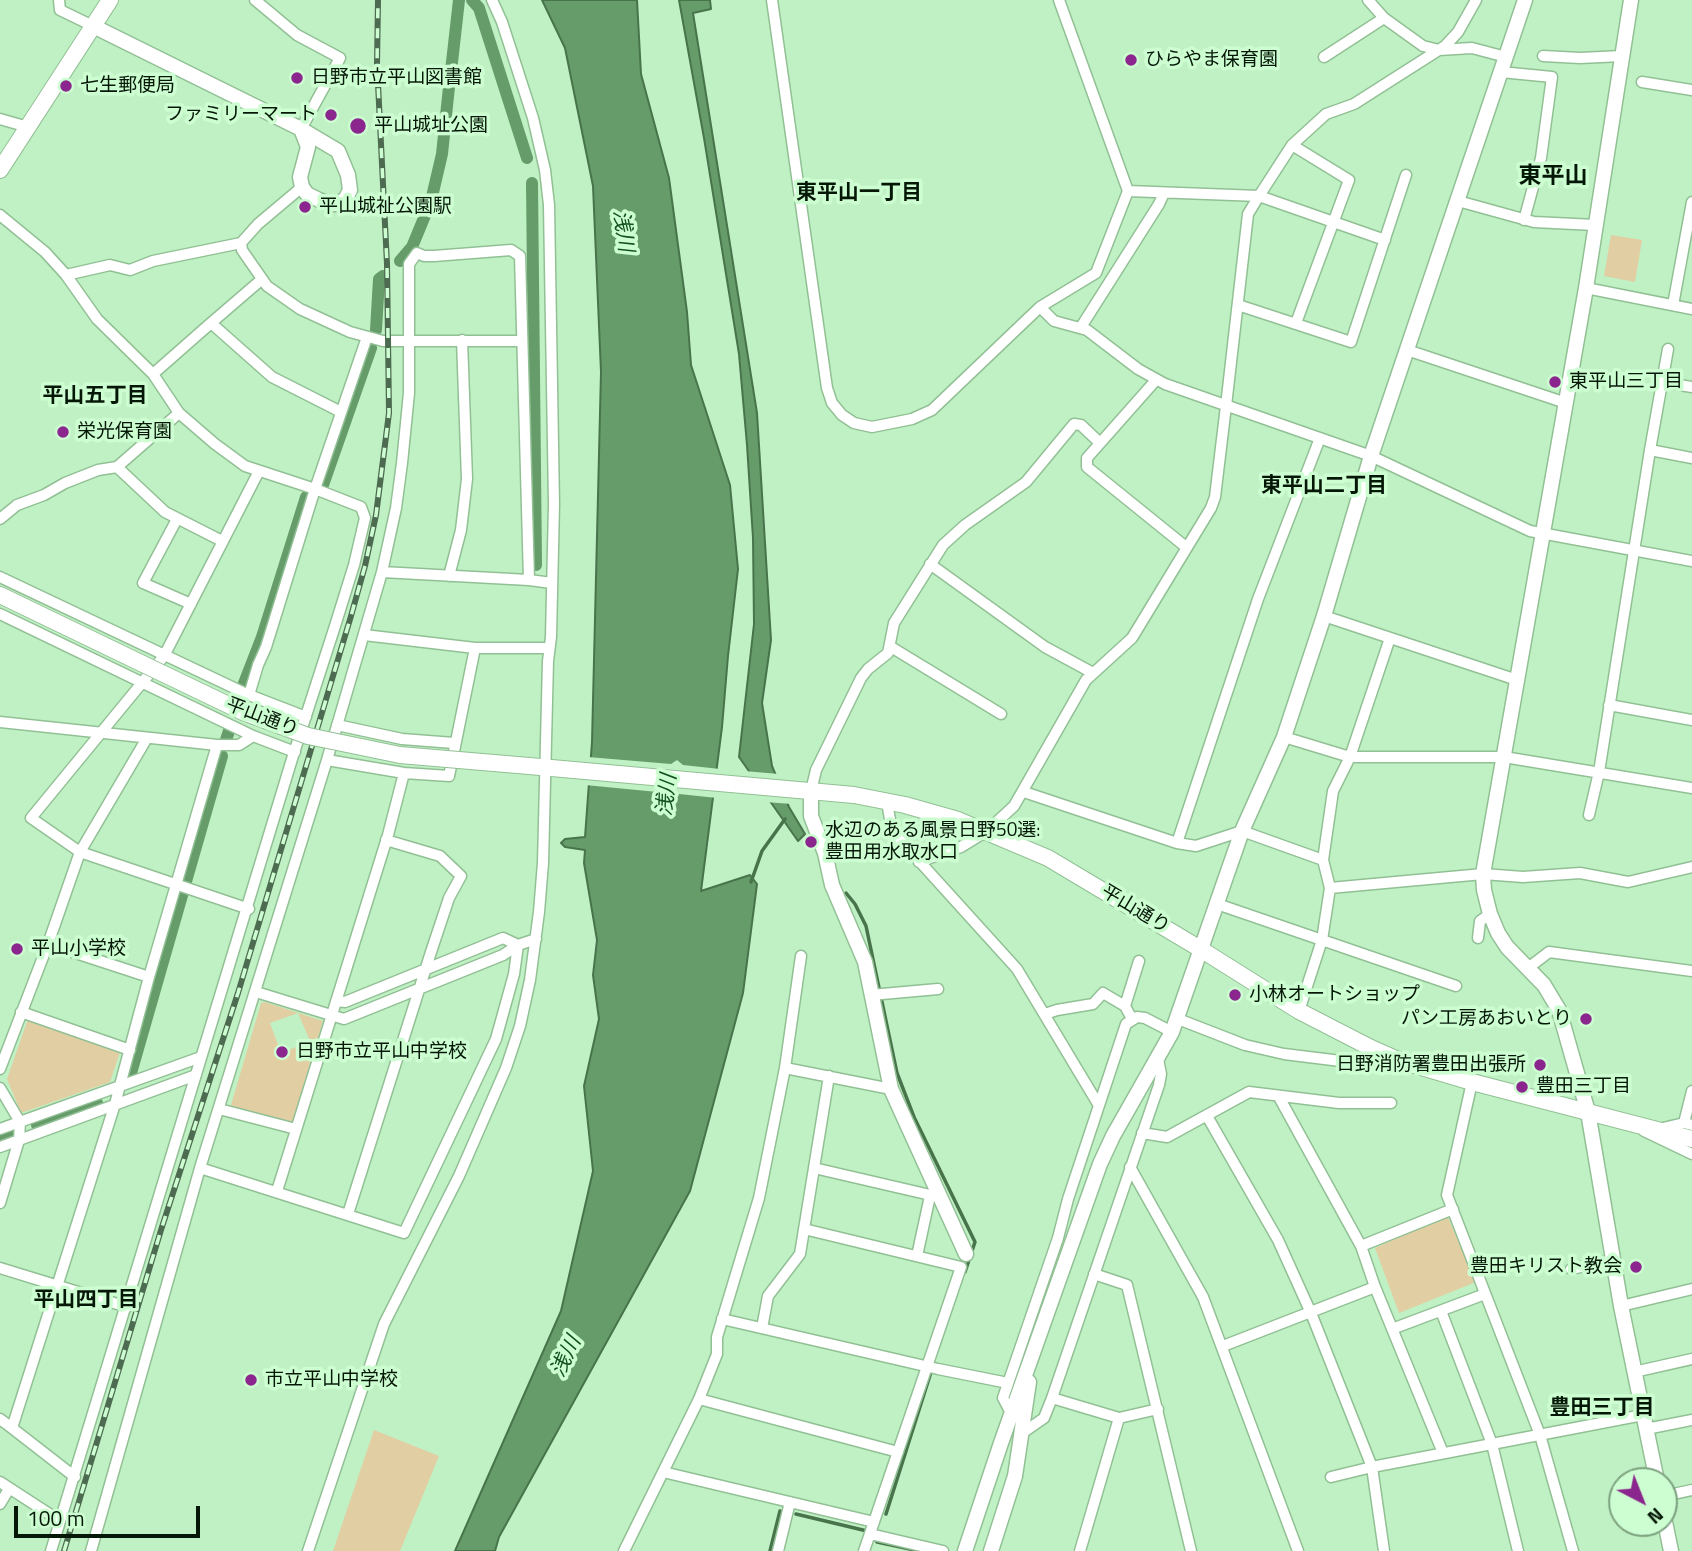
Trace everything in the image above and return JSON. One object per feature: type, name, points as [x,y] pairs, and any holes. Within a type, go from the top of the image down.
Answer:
[{"type":"main road","points":[[0,170],[110,0]]},
{"type":"main road","name":"平山通り","points":[[0,594],[243,712],[308,736],[388,753],[811,791],[927,811],[987,831],[1048,859],[1299,1011],[1398,1060],[1692,1139]]},
{"type":"street","points":[[59,0],[60,10],[301,130],[338,151],[348,175],[350,190],[339,204],[330,204],[307,194],[302,187],[300,177],[308,147],[301,130]]},
{"type":"street","points":[[255,0],[297,35],[340,58],[301,130]]},
{"type":"street","points":[[308,1551],[384,1324],[459,1176],[506,1069],[525,1001],[536,939],[543,863],[542,767],[552,583],[554,457],[548,191],[533,118],[502,22],[492,0]]},
{"type":"street","points":[[772,0],[827,388],[837,410],[854,423],[872,427],[912,419],[932,410],[1040,307],[1096,273],[1128,191],[1059,0]]},
{"type":"street","points":[[1368,0],[1384,18],[1423,46],[1438,50],[1472,48],[1506,57]]},
{"type":"street","points":[[919,862],[961,847],[987,831],[1014,806],[1086,680],[1132,638],[1211,508],[1215,498],[1248,214],[1259,196],[1292,145],[1326,114],[1354,104],[1438,50],[1458,32],[1476,0]]},
{"type":"street","points":[[965,1551],[1100,1164],[1175,1026],[1242,831],[1284,737],[1324,616],[1371,456],[1525,0]]},
{"type":"street","points":[[1631,0],[1586,288],[1483,874],[1490,914],[1507,947],[1544,985],[1559,1010],[1588,1112],[1621,1306],[1654,1467]]},
{"type":"street","points":[[1324,57],[1384,18]]},
{"type":"street","points":[[1543,56],[1622,56]]},
{"type":"street","points":[[1501,72],[1552,77],[1541,158],[1524,220]]},
{"type":"street","points":[[1642,82],[1692,90]]},
{"type":"street","points":[[0,119],[28,127]]},
{"type":"street","points":[[1292,145],[1349,180],[1296,323]]},
{"type":"street","points":[[1238,305],[1351,342],[1406,175]]},
{"type":"street","points":[[66,275],[110,265],[130,270],[153,261],[241,243],[258,224],[302,187]]},
{"type":"street","points":[[1128,191],[1259,196],[1385,240]]},
{"type":"street","points":[[1081,327],[1164,193]]},
{"type":"street","points":[[1458,201],[1524,220],[1595,225]]},
{"type":"street","points":[[1673,305],[1692,202]]},
{"type":"street","points":[[0,215],[45,252],[66,275],[97,319],[153,374],[179,413],[245,466],[315,489],[361,508],[365,518],[354,565],[51,1551]]},
{"type":"street","points":[[241,243],[242,250],[261,280],[300,309],[367,337],[383,341],[521,341]]},
{"type":"street","points":[[91,1551],[200,1168],[327,760],[382,572],[396,508],[402,463],[409,393],[409,264],[417,253],[434,256],[511,250],[518,253],[521,260],[529,580]]},
{"type":"street","points":[[153,374],[261,280]]},
{"type":"street","points":[[1586,288],[1692,309]]},
{"type":"street","points":[[1040,307],[1054,321],[1081,327],[1092,333],[1156,380],[1371,456],[1530,531],[1692,561]]},
{"type":"street","points":[[211,323],[272,376],[341,412]]},
{"type":"street","points":[[249,695],[367,337]]},
{"type":"street","points":[[449,576],[461,530],[467,479],[462,340]]},
{"type":"street","points":[[1589,815],[1599,772],[1668,349]]},
{"type":"street","points":[[1407,350],[1566,403]]},
{"type":"street","points":[[1156,380],[1087,458],[1087,467],[1186,547]]},
{"type":"street","points":[[1662,382],[1692,387]]},
{"type":"street","points":[[0,519],[17,505],[44,495],[65,483],[97,470],[117,467],[179,413]]},
{"type":"street","points":[[864,1551],[898,1452],[932,1368],[963,1261],[891,1089],[873,995],[860,948],[835,896],[825,853],[811,816],[811,791],[816,770],[861,678],[888,653],[894,623],[930,564],[953,534],[1026,482],[1074,424],[1081,425],[1100,443]]},
{"type":"street","points":[[1177,843],[1258,599],[1320,438]]},
{"type":"street","points":[[1650,450],[1692,458]]},
{"type":"street","points":[[117,467],[177,520],[222,541]]},
{"type":"street","points":[[248,909],[80,852],[31,818],[164,656],[259,471]]},
{"type":"street","points":[[177,520],[144,583],[191,604]]},
{"type":"street","points":[[930,564],[1045,647],[1093,673]]},
{"type":"street","points":[[382,572],[552,583]]},
{"type":"street","points":[[0,577],[249,695],[306,717]]},
{"type":"street","points":[[0,614],[253,736],[295,752]]},
{"type":"street","points":[[1324,616],[1517,680]]},
{"type":"street","points":[[364,635],[475,648],[549,648]]},
{"type":"street","points":[[1299,1011],[1322,940],[1330,888],[1323,860],[1333,791],[1350,757],[1390,638]]},
{"type":"street","points":[[891,647],[1001,714]]},
{"type":"street","points":[[327,760],[404,773],[449,776],[475,648]]},
{"type":"street","points":[[1609,705],[1692,720]]},
{"type":"street","points":[[0,722],[218,745],[239,745],[253,736]]},
{"type":"street","points":[[337,725],[402,738],[454,743]]},
{"type":"street","points":[[1284,737],[1350,757],[1504,757],[1692,788]]},
{"type":"street","points":[[0,1069],[80,852],[146,738]]},
{"type":"street","points":[[12,1428],[121,1086],[149,977],[218,745]]},
{"type":"street","points":[[277,1191],[386,840],[404,773]]},
{"type":"street","points":[[1024,792],[1177,843],[1196,846],[1242,831],[1323,860]]},
{"type":"street","points":[[887,802],[892,831],[1005,955],[1026,982],[1098,1104]]},
{"type":"street","points":[[348,1214],[449,898],[461,876],[440,856],[386,840]]},
{"type":"street","points":[[1330,888],[1483,874],[1523,877],[1580,873],[1628,882],[1692,867]]},
{"type":"street","points":[[1217,904],[1456,986]]},
{"type":"street","points":[[1478,938],[1480,921],[1490,914]]},
{"type":"street","points":[[336,1000],[345,1002],[503,938],[518,945]]},
{"type":"street","points":[[256,992],[344,1019],[536,939]]},
{"type":"street","points":[[48,944],[149,977]]},
{"type":"street","points":[[200,1168],[404,1233],[496,1039],[514,974],[518,945]]},
{"type":"street","points":[[1528,968],[1549,952],[1692,971]]},
{"type":"street","points":[[624,1551],[699,1399],[717,1354],[717,1337],[759,1198],[785,1068],[801,956]]},
{"type":"street","points":[[1125,1006],[1139,961]]},
{"type":"street","points":[[873,995],[938,989]]},
{"type":"street","points":[[1045,1014],[1093,1004],[1102,993],[1125,1006],[1132,1019]]},
{"type":"street","points":[[21,1012],[130,1050]]},
{"type":"street","points":[[1011,1413],[1003,1398],[1058,1238],[1098,1104],[1126,1024],[1132,1019],[1145,1018],[1284,1054],[1357,1063],[1363,1060],[1371,1048]]},
{"type":"street","points":[[0,1129],[201,1058]]},
{"type":"street","points":[[1021,1434],[1044,1418],[1052,1398],[1161,1074],[1158,1059]]},
{"type":"street","points":[[785,1068],[891,1089]]},
{"type":"street","points":[[0,1147],[196,1075]]},
{"type":"street","points":[[762,1328],[768,1296],[800,1254],[829,1076]]},
{"type":"street","points":[[1472,1082],[1447,1195],[1540,1434],[1573,1551]]},
{"type":"street","points":[[0,1088],[20,1122],[19,1140],[0,1203]]},
{"type":"street","points":[[1142,1133],[1167,1137],[1250,1091],[1339,1103],[1391,1103]]},
{"type":"street","points":[[1653,1129],[1688,1124],[1692,1091]]},
{"type":"street","points":[[1279,1097],[1361,1246],[1443,1454]]},
{"type":"street","points":[[219,1109],[296,1129]]},
{"type":"street","points":[[1207,1116],[1278,1241],[1311,1313],[1372,1467],[1384,1551]]},
{"type":"street","points":[[1629,1123],[1668,1145],[1692,1154]]},
{"type":"street","points":[[1130,1167],[1195,1281],[1223,1346],[1298,1551]]},
{"type":"street","points":[[814,1168],[935,1197]]},
{"type":"street","points":[[916,1256],[935,1197]]},
{"type":"street","points":[[1361,1246],[1453,1209]]},
{"type":"street","points":[[804,1229],[916,1256],[963,1261]]},
{"type":"street","points":[[1571,1269],[1613,1260]]},
{"type":"street","points":[[0,1268],[127,1307]]},
{"type":"street","points":[[1094,1274],[1127,1284],[1191,1551]]},
{"type":"street","points":[[1223,1346],[1375,1287]]},
{"type":"street","points":[[1621,1306],[1692,1289]]},
{"type":"street","points":[[1392,1329],[1485,1294]]},
{"type":"street","points":[[1441,1311],[1492,1444],[1518,1551]]},
{"type":"street","points":[[722,1319],[1008,1384]]},
{"type":"street","points":[[991,1551],[1015,1476],[1034,1349]]},
{"type":"street","points":[[1634,1372],[1692,1359]]},
{"type":"street","points":[[1052,1398],[1119,1418],[1158,1409]]},
{"type":"street","points":[[699,1399],[898,1452]]},
{"type":"street","points":[[1080,1551],[1119,1418]]},
{"type":"street","points":[[0,1419],[75,1477]]},
{"type":"street","points":[[1331,1477],[1540,1434],[1644,1422],[1692,1420]]},
{"type":"street","points":[[663,1472],[874,1521]]},
{"type":"street","points":[[0,1504],[5,1485],[60,1521]]},
{"type":"street","points":[[779,1551],[790,1502]]},
{"type":"street","points":[[870,1534],[943,1551]]},
{"type":"shaded area","points":[[1611,235],[1642,240],[1635,282],[1604,276]]},
{"type":"shaded area","points":[[265,1002],[323,1021],[293,1121],[290,1123],[231,1105],[261,1003]],"holes":[[[298,1013],[310,1041],[289,1050],[280,1050],[270,1023]]]},
{"type":"shaded area","points":[[28,1019],[120,1052],[110,1082],[21,1113],[7,1079]]},
{"type":"shaded area","points":[[1447,1215],[1476,1282],[1399,1313],[1375,1248]]},
{"type":"shaded area","points":[[374,1430],[439,1456],[400,1551],[333,1551]]},
{"type":"water","name":"浅川","points":[[542,0],[637,0],[641,74],[669,178],[687,312],[691,365],[730,485],[738,569],[722,727],[701,891],[750,875],[757,884],[743,993],[690,1191],[499,1537],[495,1551],[455,1551],[561,1311],[593,1171],[584,1086],[599,1019],[593,975],[597,940],[584,863],[585,850],[565,847],[561,843],[565,839],[585,837],[592,742],[601,372],[593,186],[565,48]]},
{"type":"water","points":[[679,0],[710,0],[711,9],[693,13],[757,413],[771,640],[762,703],[772,766],[789,807],[805,834],[798,841],[739,757],[754,624],[753,538],[747,445],[739,354]]},
{"type":"pier","points":[[588,757],[671,764],[677,760],[683,765],[720,769],[717,798],[679,794],[675,798],[668,793],[585,785]]},
{"type":"pier","points":[[744,771],[779,774],[792,804],[765,802]]},
{"type":"waterway","points":[[451,71],[459,0]]},
{"type":"waterway","points":[[472,0],[479,8],[527,158]]},
{"type":"waterway","points":[[400,261],[412,247],[431,201],[442,154],[449,87]]},
{"type":"waterway","points":[[532,183],[536,565]]},
{"type":"waterway","points":[[376,330],[379,279],[383,276]]},
{"type":"waterway","points":[[323,485],[371,348]]},
{"type":"waterway","points":[[243,686],[262,637],[306,497]]},
{"type":"waterway","points":[[226,740],[229,731]]},
{"type":"waterway","points":[[131,1073],[222,756]]},
{"type":"waterway","points":[[751,882],[762,851],[785,819]]},
{"type":"waterway","points":[[846,893],[866,926],[897,1073],[914,1117],[975,1242],[965,1272]]},
{"type":"waterway","points":[[37,1125],[97,1103]]},
{"type":"waterway","points":[[0,1138],[10,1135]]},
{"type":"waterway","points":[[886,1514],[932,1369]]},
{"type":"waterway","points":[[770,1551],[780,1511]]},
{"type":"waterway","points":[[796,1514],[867,1531]]},
{"type":"waterway","points":[[877,1542],[919,1551]]},
{"type":"railway","points":[[64,1551],[161,1230],[238,993],[351,616],[376,515],[389,413],[387,264],[377,64],[378,0]]},
{"type":"place","name":"ひらやま保育園","points":[[1131,60]]},
{"type":"place","name":"日野市立平山図書館","points":[[297,78]]},
{"type":"place","name":"七生郵便局","points":[[66,86]]},
{"type":"place","name":"ファミリーマート","points":[[331,115]]},
{"type":"place","name":"平山城址公園","points":[[358,126]]},
{"type":"place","name":"平山城祉公園駅","points":[[305,207]]},
{"type":"place","name":"東平山三丁目","points":[[1555,382]]},
{"type":"place","name":"栄光保育園","points":[[63,432]]},
{"type":"place","name":"水辺のある風景日野50選: 豊田用水取水口","points":[[811,842]]},
{"type":"place","name":"平山小学校","points":[[17,949]]},
{"type":"place","name":"小林オートショップ","points":[[1235,995]]},
{"type":"place","name":"パン工房あおいとり","points":[[1586,1019]]},
{"type":"place","name":"日野市立平山中学校","points":[[282,1052]]},
{"type":"place","name":"日野消防署豊田出張所","points":[[1540,1065]]},
{"type":"place","name":"豊田三丁目","points":[[1522,1087]]},
{"type":"place","name":"豊田キリスト教会","points":[[1636,1267]]},
{"type":"place","name":"市立平山中学校","points":[[251,1380]]},
{"type":"district","name":"東平山","points":[[1553,177]]},
{"type":"district","name":"東平山一丁目","points":[[859,194]]},
{"type":"district","name":"平山五丁目","points":[[95,397]]},
{"type":"district","name":"東平山二丁目","points":[[1324,487]]},
{"type":"district","name":"平山四丁目","points":[[86,1301]]},
{"type":"district","name":"豊田三丁目","points":[[1602,1409]]}]
